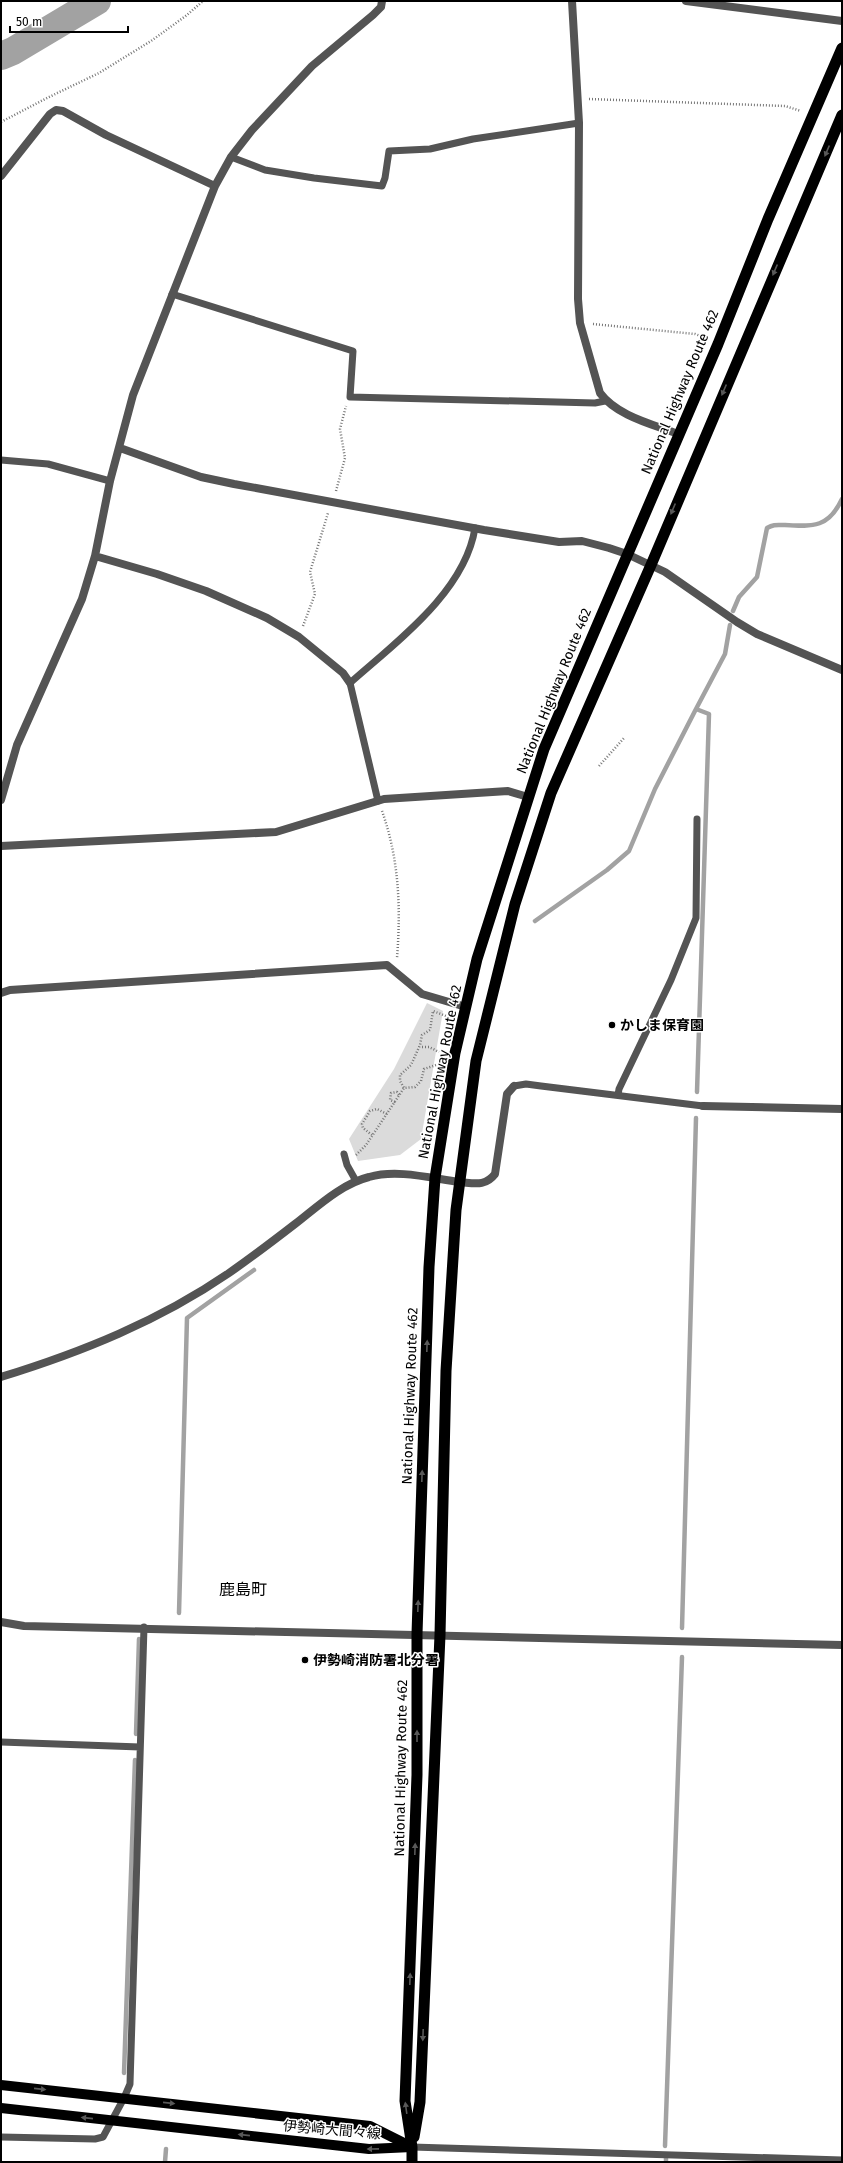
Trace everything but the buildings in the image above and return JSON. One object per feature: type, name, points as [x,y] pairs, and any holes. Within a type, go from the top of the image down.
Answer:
[{"type":"highway","name":"National Highway Route 462","points":[[412,2162],[412,2147],[405,2101],[418,1775],[417,1634],[429,1274],[435,1178],[455,1053],[497,894],[544,749],[678,434],[718,344],[768,219],[842,48]]},
{"type":"highway","name":"National Highway Route 462","points":[[412,2147],[420,2102],[440,1635],[446,1371],[459,1182],[476,1061],[515,904],[551,793],[651,565],[842,115]]},
{"type":"main road","name":"伊勢崎大間々線","points":[[1,2084],[370,2126],[412,2147]]},
{"type":"main road","name":"伊勢崎大間々線","points":[[1,2108],[369,2149],[412,2147]]},
{"type":"street","points":[[1,799],[18,745],[82,599],[95,556],[110,481],[120,448],[132,395],[215,186],[231,157],[252,130],[312,66],[373,16],[381,7],[382,1]]},
{"type":"street","points":[[572,1],[574,59],[579,123],[578,299],[580,323],[600,393],[606,401],[623,412],[678,434]]},
{"type":"street","points":[[686,1],[842,21]]},
{"type":"street","points":[[1,176],[50,114],[56,110],[63,111],[106,135],[215,186]]},
{"type":"street","points":[[120,448],[201,477],[333,503],[475,528],[559,542],[582,541],[627,554],[651,565],[684,584],[744,627],[842,670]]},
{"type":"street","points":[[95,556],[157,574],[206,591],[267,618],[299,637],[343,673],[350,683]]},
{"type":"street","points":[[1,846],[276,832],[378,801],[508,792],[528,797]]},
{"type":"street","points":[[1,992],[10,990],[387,966],[407,984],[422,994],[466,1007]]},
{"type":"street","points":[[1,1376],[86,1349],[155,1318],[228,1273],[323,1202],[356,1181],[369,1176],[395,1174],[481,1184],[489,1181],[495,1174],[507,1094],[514,1086]]},
{"type":"street","points":[[703,1106],[842,1109]]},
{"type":"street","points":[[1,1622],[24,1626],[144,1627],[842,1645]]},
{"type":"lane","points":[[231,157],[265,170],[314,178],[382,186],[389,151],[430,148],[473,139],[579,123]]},
{"type":"lane","points":[[172,294],[353,351],[350,397],[595,404],[606,401]]},
{"type":"lane","points":[[1,460],[48,464],[110,481]]},
{"type":"lane","points":[[378,801],[350,683],[436,604],[459,570],[472,543],[475,528]]},
{"type":"lane","points":[[618,1095],[619,1089],[670,980],[696,918],[697,819]]},
{"type":"lane","points":[[514,1086],[534,1085],[703,1106]]},
{"type":"lane","points":[[344,1154],[347,1165],[356,1181]]},
{"type":"lane","points":[[1,2137],[95,2139],[103,2137],[130,2084],[144,1627]]},
{"type":"lane","points":[[1,1742],[140,1747]]},
{"type":"lane","points":[[412,2147],[842,2160]]},
{"type":"path","points":[[1,122],[99,73],[151,41],[186,16],[203,1]]},
{"type":"path","points":[[578,98],[785,106],[813,115]]},
{"type":"path","points":[[580,323],[695,334],[718,344]]},
{"type":"path","points":[[299,637],[315,594],[310,572],[333,503],[345,458],[340,430],[350,397]]},
{"type":"path","points":[[599,766],[625,737]]},
{"type":"path","points":[[378,801],[387,826],[398,874],[400,911],[397,957],[392,969]]},
{"type":"path","points":[[404,1088],[400,1081],[400,1075],[411,1065],[420,1045],[422,1035],[430,1030],[433,1011],[446,1016]]},
{"type":"path","points":[[422,1047],[429,1047],[438,1052]]},
{"type":"path","points":[[355,1156],[366,1145],[404,1088],[415,1087],[421,1081],[424,1069],[436,1065]]},
{"type":"path","points":[[394,1102],[390,1100],[391,1093],[397,1092],[399,1095]]},
{"type":"path","points":[[372,1135],[363,1128],[362,1124],[370,1111],[378,1109],[387,1114]]},
{"type":"shaded area","points":[[427,1003],[443,1011],[421,1139],[400,1155],[358,1161],[349,1139],[394,1069]]},
{"type":"waterway","points":[[1,56],[13,51],[97,1]]},
{"type":"waterway","points":[[733,611],[739,597],[757,577],[767,528],[776,525],[804,526],[820,523],[832,515],[842,499]]},
{"type":"waterway","points":[[697,1092],[709,714],[696,709],[725,654],[730,625]]},
{"type":"waterway","points":[[535,921],[607,870],[629,851],[655,789],[696,709]]},
{"type":"waterway","points":[[682,1628],[696,1118]]},
{"type":"waterway","points":[[179,1613],[187,1318],[254,1270]]},
{"type":"waterway","points":[[136,1734],[139,1639]]},
{"type":"waterway","points":[[665,2146],[682,1657]]},
{"type":"waterway","points":[[124,2073],[135,1760]]},
{"type":"waterway","points":[[165,2162],[166,2149]]},
{"type":"waterway","points":[[666,2155],[666,2162]]},
{"type":"place","name":"かしま保育園","points":[[612,1025]]},
{"type":"place","name":"伊勢崎消防署北分署","points":[[305,1660]]},
{"type":"district","name":"鹿島町","points":[[243,1589]]}]
